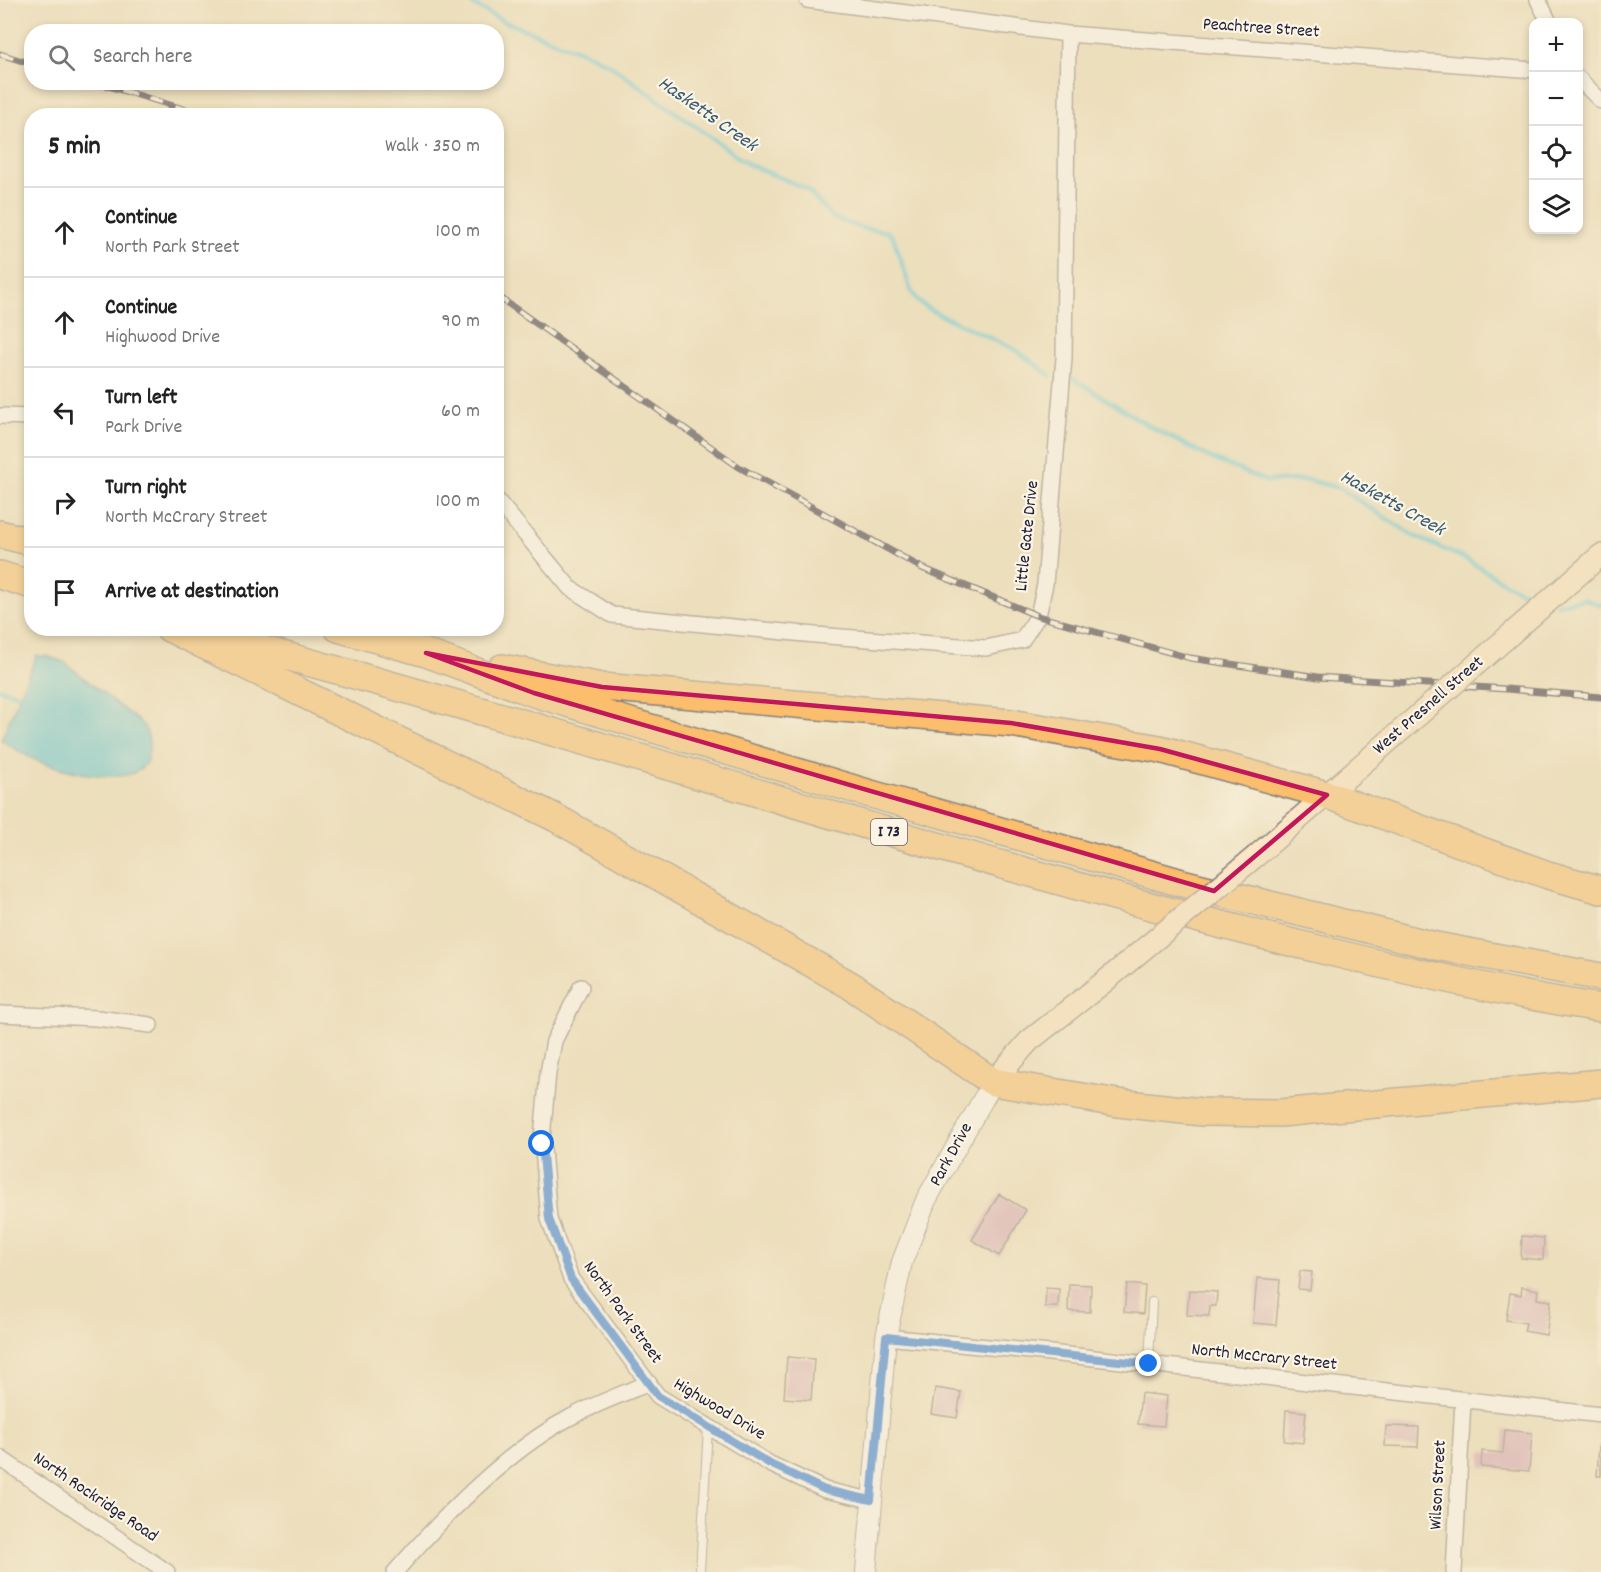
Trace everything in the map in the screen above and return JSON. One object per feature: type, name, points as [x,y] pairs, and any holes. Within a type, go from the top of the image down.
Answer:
[{"type":"highway","points":[[0,534],[24,540]]},
{"type":"highway","points":[[0,575],[24,582]]},
{"type":"highway","points":[[185,636],[556,818],[850,985],[993,1082],[1118,1103],[1202,1112],[1280,1113],[1601,1083]]},
{"type":"highway","name":"I 73","points":[[214,636],[356,674],[1111,896],[1254,934],[1415,972],[1560,1002],[1601,1008]]},
{"type":"highway","name":"I 73","points":[[366,636],[426,653],[534,693],[864,792],[1182,883],[1436,946],[1601,977]]},
{"type":"highway","points":[[426,653],[602,687],[1011,723],[1160,748],[1327,795],[1548,875],[1601,890]]},
{"type":"main road","name":"West Presnell Street","points":[[1256,856],[1601,555]]},
{"type":"main road","name":"Park Drive","points":[[993,1082],[1029,1041],[1256,856]]},
{"type":"street","name":"Peachtree Street","points":[[807,0],[1068,34],[1529,70]]},
{"type":"street","points":[[1538,0],[1547,18]]},
{"type":"street","name":"Little Gate Drive","points":[[504,510],[570,588],[612,615],[986,648],[1022,640],[1038,616],[1045,584],[1064,358],[1068,34]]},
{"type":"street","points":[[1583,83],[1601,101]]},
{"type":"street","points":[[0,416],[24,417]]},
{"type":"street","name":"North Park Street","points":[[582,987],[554,1041],[548,1073],[542,1138],[549,1219],[571,1279],[649,1383]]},
{"type":"street","points":[[0,1014],[97,1018],[150,1025]]},
{"type":"street","name":"Park Drive","points":[[866,1572],[886,1337],[902,1262],[926,1200],[993,1082]]},
{"type":"street","name":"North McCrary Street","points":[[886,1337],[1601,1415]]},
{"type":"street","name":"Highwood Drive","points":[[395,1572],[465,1498],[541,1436],[569,1418],[649,1383],[658,1396],[770,1464],[825,1490],[871,1500]]},
{"type":"street","name":"Wilson Street","points":[[1454,1572],[1463,1400]]},
{"type":"street","name":"North Rockridge Road","points":[[0,1458],[167,1572]]},
{"type":"lane","points":[[1149,1364],[1152,1302]]},
{"type":"lane","points":[[700,1572],[708,1427]]},
{"type":"highlighted area","points":[[426,653],[602,687],[1011,723],[1160,749],[1327,795],[1214,891],[534,693]]},
{"type":"water","points":[[37,655],[64,662],[143,725],[148,737],[149,751],[147,760],[140,769],[129,774],[114,776],[63,769],[38,761],[1,740]]},
{"type":"building","points":[[999,1194],[1026,1210],[999,1256],[972,1240]]},
{"type":"building","points":[[1522,1236],[1544,1238],[1543,1260],[1521,1258]]},
{"type":"building","points":[[1300,1271],[1312,1272],[1310,1290],[1298,1289]]},
{"type":"building","points":[[1257,1278],[1280,1280],[1276,1325],[1253,1323]]},
{"type":"building","points":[[1069,1284],[1091,1285],[1090,1312],[1068,1311]]},
{"type":"building","points":[[1127,1284],[1145,1286],[1143,1314],[1124,1312]]},
{"type":"building","points":[[1522,1287],[1538,1290],[1537,1299],[1551,1301],[1546,1335],[1524,1331],[1526,1323],[1506,1320],[1510,1293],[1521,1295]]},
{"type":"building","points":[[1046,1288],[1059,1289],[1058,1307],[1045,1307]]},
{"type":"building","points":[[1189,1290],[1217,1292],[1216,1306],[1210,1306],[1209,1316],[1187,1315]]},
{"type":"building","points":[[787,1357],[814,1359],[811,1400],[784,1398]]},
{"type":"building","points":[[935,1388],[961,1392],[957,1418],[931,1414]]},
{"type":"building","points":[[1141,1393],[1167,1396],[1164,1426],[1138,1424]]},
{"type":"building","points":[[1286,1410],[1306,1412],[1303,1443],[1284,1441]]},
{"type":"building","points":[[1386,1426],[1419,1427],[1418,1447],[1385,1446]]},
{"type":"building","points":[[1505,1430],[1532,1433],[1529,1471],[1481,1467],[1482,1451],[1503,1453]]},
{"type":"building","points":[[1599,1444],[1601,1444],[1601,1476],[1597,1476]]},
{"type":"waterway","name":"Hasketts Creek","points":[[465,0],[503,21],[610,65],[748,164],[807,189],[833,218],[862,228],[888,232],[893,237],[911,291],[919,302],[932,311],[1016,350],[1050,375]]},
{"type":"waterway","name":"Hasketts Creek","points":[[1072,378],[1151,427],[1213,459],[1266,481],[1307,480],[1339,488],[1414,536],[1468,560],[1508,585],[1541,600]]},
{"type":"waterway","name":"Hasketts Creek","points":[[1556,604],[1584,599],[1601,605]]},
{"type":"waterway","points":[[0,689],[20,695],[25,701]]},
{"type":"railway","points":[[0,54],[24,62]]},
{"type":"railway","points":[[121,90],[180,108]]},
{"type":"railway","points":[[504,301],[739,467],[922,568],[1038,616],[1190,658],[1318,677],[1601,697]]},
{"type":"route","points":[[542,1144],[549,1219],[571,1279],[658,1396],[671,1406],[770,1464],[825,1490],[871,1500],[886,1337],[1149,1364]]}]
